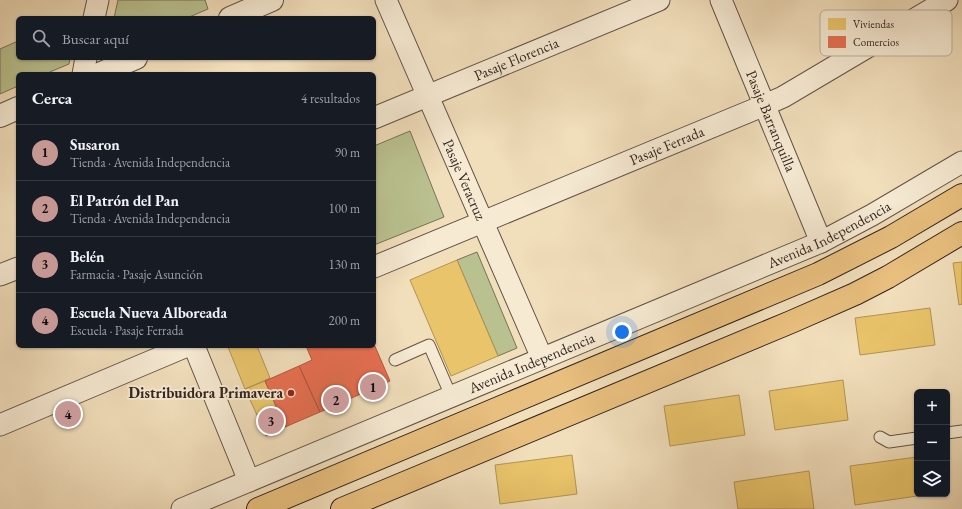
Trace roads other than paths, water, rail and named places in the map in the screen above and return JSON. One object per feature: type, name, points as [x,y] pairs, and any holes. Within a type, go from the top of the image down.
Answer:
[{"type":"main road","name":"Avenida Independencia","points":[[258,509],[818,274],[891,237],[962,195]]},
{"type":"main road","points":[[351,507],[855,294],[962,233]]},
{"type":"street","points":[[94,16],[98,0]]},
{"type":"street","points":[[235,16],[272,0]]},
{"type":"street","name":"Pasaje Veracruz","points":[[386,0],[542,358]]},
{"type":"street","name":"Pasaje Florencia","points":[[376,117],[659,0]]},
{"type":"street","name":"Pasaje Barranquilla","points":[[721,0],[821,242]]},
{"type":"street","name":"Pasaje Ferrada","points":[[930,10],[947,0]]},
{"type":"street","name":"Pasaje Ferrada","points":[[376,267],[765,105],[783,97],[852,56]]},
{"type":"street","points":[[83,72],[86,60]]},
{"type":"street","points":[[103,72],[131,60]]},
{"type":"street","points":[[0,116],[16,109]]},
{"type":"street","name":"Avenida Independencia","points":[[182,509],[821,242],[872,216],[962,162]]},
{"type":"street","points":[[0,275],[16,269]]},
{"type":"street","points":[[0,425],[182,348]]},
{"type":"street","points":[[195,348],[250,481]]},
{"type":"lane","points":[[396,360],[429,345],[451,396]]},
{"type":"lane","points":[[950,433],[962,431]]},
{"type":"lane","points":[[880,437],[889,442],[914,438]]},
{"type":"place","name":"Susaron","points":[[373,387]]},
{"type":"place","name":"Distribuidora Primavera","points":[[291,393]]},
{"type":"place","name":"El Patrón del Pan","points":[[336,400]]},
{"type":"place","name":"Escuela Nueva Alboreada","points":[[68,414]]},
{"type":"place","name":"Belén","points":[[271,421]]}]
